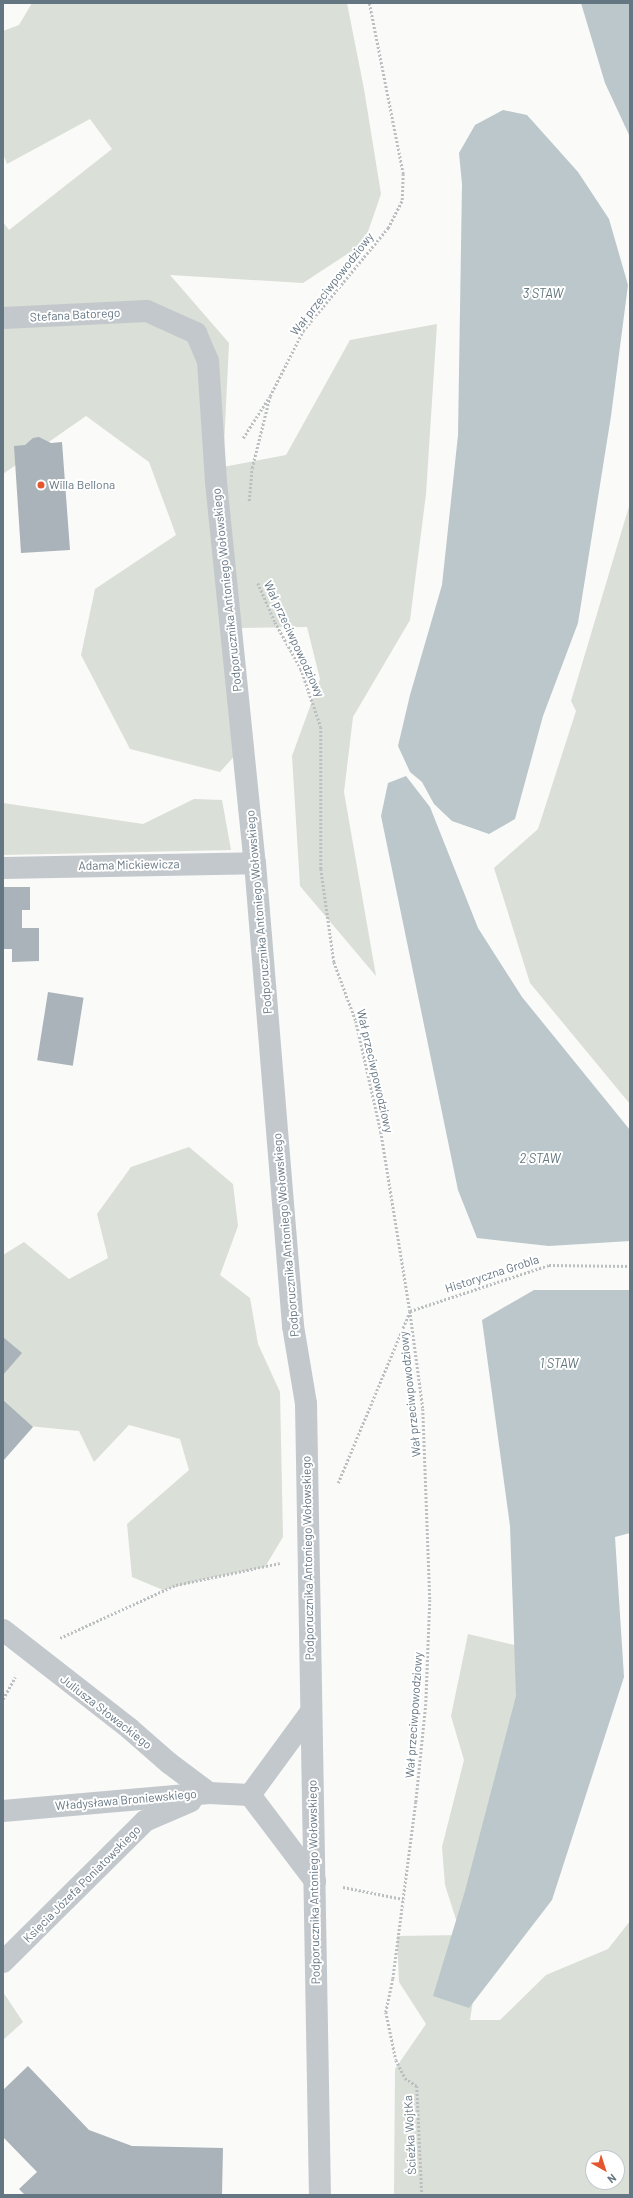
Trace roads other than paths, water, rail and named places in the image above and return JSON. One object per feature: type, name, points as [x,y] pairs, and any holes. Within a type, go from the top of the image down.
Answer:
[{"type":"street","name":"Stefana Batorego","points":[[3,318],[147,311]]},
{"type":"street","name":"Podporucznika Antoniego Wołowskiego","points":[[147,311],[196,333],[208,361],[216,482],[255,863],[293,1326],[306,1404],[307,1558],[315,1881],[320,2195]]},
{"type":"street","name":"Adama Mickiewicza","points":[[3,868],[255,863]]},
{"type":"street","name":"Juliusza Słowackiego","points":[[3,1630],[209,1793]]},
{"type":"street","points":[[310,1713],[250,1795],[315,1881]]},
{"type":"street","name":"Władysława Broniewskiego","points":[[3,1811],[209,1793],[250,1795]]},
{"type":"street","name":"Księcia Józefa Poniatowskiego","points":[[3,1962],[145,1821],[209,1793]]},
{"type":"water","points":[[581,3],[630,3],[630,137],[605,83]]},
{"type":"water","name":"3 STAW","points":[[503,110],[527,115],[578,172],[609,219],[628,285],[611,416],[578,623],[543,716],[515,819],[489,834],[452,821],[434,804],[422,782],[410,772],[398,746],[410,695],[442,585],[458,435],[462,184],[459,153],[475,125]]},
{"type":"water","name":"2 STAW","points":[[406,776],[430,807],[478,928],[522,997],[630,1130],[630,1241],[549,1246],[477,1238],[458,1190],[381,816],[388,783]]},
{"type":"water","name":"1 STAW","points":[[534,1290],[630,1290],[630,1533],[615,1537],[624,1677],[552,1900],[469,2008],[433,1996],[465,1891],[516,1696],[510,1526],[482,1320]]},
{"type":"place","name":"Willa Bellona","points":[[41,485]]}]
